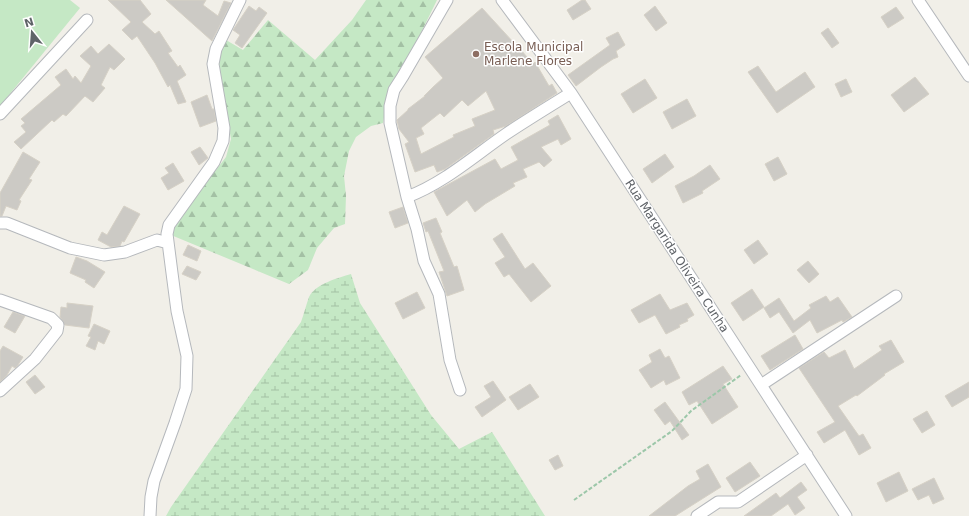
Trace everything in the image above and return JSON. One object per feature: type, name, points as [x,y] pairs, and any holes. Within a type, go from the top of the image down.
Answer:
[{"type":"street","points":[[150,516],[154,481],[176,423],[186,389],[187,356],[177,311],[167,234],[168,225],[214,162],[223,140],[224,128],[213,64],[216,49],[240,0]]},
{"type":"street","points":[[447,0],[394,90],[390,106],[390,123],[424,261],[438,294],[450,360],[460,390]]},
{"type":"street","name":"Rua Margarida Oliveira Cunha","points":[[502,0],[571,93],[846,516]]},
{"type":"street","points":[[918,0],[969,76]]},
{"type":"street","points":[[0,114],[87,20]]},
{"type":"street","points":[[407,197],[419,193],[448,175],[506,134],[571,93]]},
{"type":"street","points":[[0,223],[7,223],[70,248],[104,255],[125,252],[157,240],[168,243]]},
{"type":"street","points":[[761,385],[896,296]]},
{"type":"street","points":[[0,300],[51,318],[58,325],[57,331],[35,359],[0,391]]},
{"type":"street","points":[[697,516],[718,502],[738,502],[807,455]]},
{"type":"path","points":[[574,500],[672,431],[691,411],[750,368]]},
{"type":"green space","points":[[0,0],[70,0],[80,8],[0,106]]},
{"type":"green space","points":[[366,0],[437,0],[415,45],[397,74],[388,95],[383,123],[371,126],[356,137],[349,151],[344,176],[346,196],[345,224],[334,228],[317,248],[308,270],[289,284],[171,235],[181,215],[226,157],[231,139],[220,77],[219,61],[222,46],[226,40],[243,50],[268,20],[315,60],[352,20]]},
{"type":"green space","points":[[351,274],[360,303],[431,415],[459,449],[492,432],[545,516],[166,516],[301,322],[312,292],[327,282]]},
{"type":"building","points":[[108,0],[140,0],[151,14],[142,22],[155,34],[159,31],[172,51],[168,53],[178,67],[180,65],[186,75],[177,81],[186,102],[178,104],[170,85],[168,87],[155,63],[137,36],[132,40],[122,30],[131,22]]},
{"type":"building","points":[[166,0],[206,0],[203,5],[218,16],[224,1],[231,3],[212,41]]},
{"type":"building","points":[[582,0],[585,0],[591,9],[573,20],[567,10]]},
{"type":"building","points":[[249,6],[256,11],[259,7],[267,13],[242,48],[235,43],[240,35],[233,30]]},
{"type":"building","points":[[655,6],[667,23],[656,31],[644,15]]},
{"type":"building","points":[[896,7],[904,18],[888,28],[881,17]]},
{"type":"building","points":[[482,8],[533,64],[535,62],[549,86],[552,84],[557,93],[506,126],[493,130],[494,134],[445,169],[437,172],[434,165],[415,172],[405,144],[409,142],[399,129],[397,120],[443,78],[425,57]],"holes":[[[486,91],[495,110],[472,119],[475,126],[453,135],[454,137],[421,154],[416,138],[424,134],[421,128],[440,113],[444,117],[462,100],[468,106]]]},
{"type":"building","points":[[828,28],[839,43],[832,48],[821,33]]},
{"type":"building","points":[[618,32],[625,45],[616,51],[618,57],[601,67],[576,86],[568,75],[610,45],[606,38]]},
{"type":"building","points":[[109,44],[125,59],[114,70],[110,67],[101,85],[105,88],[93,102],[85,96],[66,116],[63,114],[54,122],[52,120],[21,149],[14,142],[26,132],[21,126],[25,123],[21,119],[61,85],[55,77],[66,69],[73,79],[75,76],[81,83],[91,66],[80,56],[91,46],[98,54]]},
{"type":"building","points":[[758,66],[776,92],[805,72],[815,87],[777,113],[748,72]]},
{"type":"building","points":[[915,77],[929,94],[904,112],[891,95]]},
{"type":"building","points":[[645,79],[657,98],[633,113],[621,94]]},
{"type":"building","points":[[846,79],[852,92],[841,97],[835,84]]},
{"type":"building","points":[[207,95],[212,109],[214,109],[216,121],[200,127],[191,102]]},
{"type":"building","points":[[687,99],[696,116],[672,129],[663,112]]},
{"type":"building","points":[[558,115],[571,139],[561,145],[558,139],[541,147],[552,160],[544,167],[539,162],[523,169],[527,177],[513,183],[515,186],[485,204],[475,212],[467,200],[447,216],[434,192],[495,159],[501,169],[518,160],[511,147],[550,125],[548,121]]},
{"type":"building","points":[[200,147],[208,158],[199,165],[191,152]]},
{"type":"building","points":[[23,152],[40,162],[29,179],[32,180],[19,200],[21,201],[17,210],[6,206],[2,216],[0,216],[0,193]]},
{"type":"building","points":[[665,154],[674,167],[652,183],[643,169]]},
{"type":"building","points":[[778,157],[787,174],[774,181],[765,164]]},
{"type":"building","points":[[173,163],[184,181],[168,190],[161,178],[169,173],[165,168]]},
{"type":"building","points":[[710,165],[720,179],[702,191],[703,193],[683,203],[675,186],[694,176]]},
{"type":"building","points":[[124,206],[140,214],[124,242],[122,241],[120,246],[111,247],[98,240],[102,232],[107,235]]},
{"type":"building","points":[[403,207],[408,223],[395,228],[389,212]]},
{"type":"building","points":[[436,218],[442,232],[440,233],[454,267],[457,266],[464,290],[447,296],[439,272],[444,271],[428,231],[426,232],[423,223]]},
{"type":"building","points":[[502,233],[525,269],[533,263],[551,286],[531,302],[509,274],[504,277],[495,263],[505,257],[493,239]]},
{"type":"building","points":[[758,240],[768,254],[754,264],[744,250]]},
{"type":"building","points":[[188,245],[201,251],[197,261],[183,255]]},
{"type":"building","points":[[76,257],[87,261],[105,272],[94,288],[85,282],[86,280],[70,273]]},
{"type":"building","points":[[808,261],[819,274],[809,283],[797,270]]},
{"type":"building","points":[[187,266],[201,272],[196,280],[182,274]]},
{"type":"building","points":[[752,289],[764,307],[743,321],[731,303]]},
{"type":"building","points":[[417,292],[425,308],[403,319],[395,303]]},
{"type":"building","points":[[660,294],[670,310],[687,303],[694,315],[687,319],[688,321],[679,325],[680,327],[666,334],[655,315],[639,323],[631,310]]},
{"type":"building","points":[[826,296],[830,302],[838,297],[852,317],[843,322],[842,320],[817,333],[810,320],[793,333],[779,312],[770,318],[764,308],[779,298],[794,321],[811,308],[809,305]]},
{"type":"building","points":[[67,303],[93,306],[89,328],[65,325],[60,317],[61,307],[67,308]]},
{"type":"building","points":[[13,312],[25,316],[15,333],[4,327]]},
{"type":"building","points":[[94,324],[110,331],[104,344],[98,341],[95,350],[86,346],[91,337],[88,336]]},
{"type":"building","points":[[795,335],[803,349],[770,370],[761,356]]},
{"type":"building","points":[[891,340],[904,362],[884,374],[885,375],[857,396],[856,395],[838,406],[859,436],[863,434],[871,448],[859,455],[845,430],[824,443],[817,432],[835,422],[799,368],[824,352],[829,358],[845,350],[854,369],[882,350],[879,346]]},
{"type":"building","points":[[3,346],[23,357],[15,368],[12,366],[7,375],[0,382],[0,351]]},
{"type":"building","points":[[660,349],[665,358],[669,356],[680,378],[666,385],[664,380],[651,388],[639,370],[652,362],[649,355]]},
{"type":"building","points":[[723,366],[732,379],[723,384],[738,407],[712,424],[697,401],[689,405],[682,392]]},
{"type":"building","points":[[35,375],[45,387],[35,394],[26,382]]},
{"type":"building","points":[[493,381],[506,400],[482,417],[475,407],[491,397],[484,386]]},
{"type":"building","points":[[969,382],[969,397],[952,407],[945,396]]},
{"type":"building","points":[[530,384],[539,397],[518,410],[509,397]]},
{"type":"building","points":[[665,402],[689,435],[682,440],[670,421],[665,425],[654,410]]},
{"type":"building","points":[[927,411],[935,425],[922,433],[913,419]]},
{"type":"building","points":[[558,455],[563,466],[555,470],[549,460]]},
{"type":"building","points":[[750,462],[760,476],[735,492],[726,478]]},
{"type":"building","points":[[708,464],[721,487],[675,516],[649,516],[688,486],[700,479],[696,471]]},
{"type":"building","points":[[899,472],[908,491],[886,502],[877,483]]},
{"type":"building","points":[[934,478],[944,499],[933,504],[929,495],[918,500],[912,489]]},
{"type":"building","points":[[801,482],[807,490],[797,497],[805,508],[795,515],[788,504],[771,516],[744,516],[776,493],[780,498]]},
{"type":"place","name":"Escola Municipal Marlene Flores","points":[[476,54]]}]
